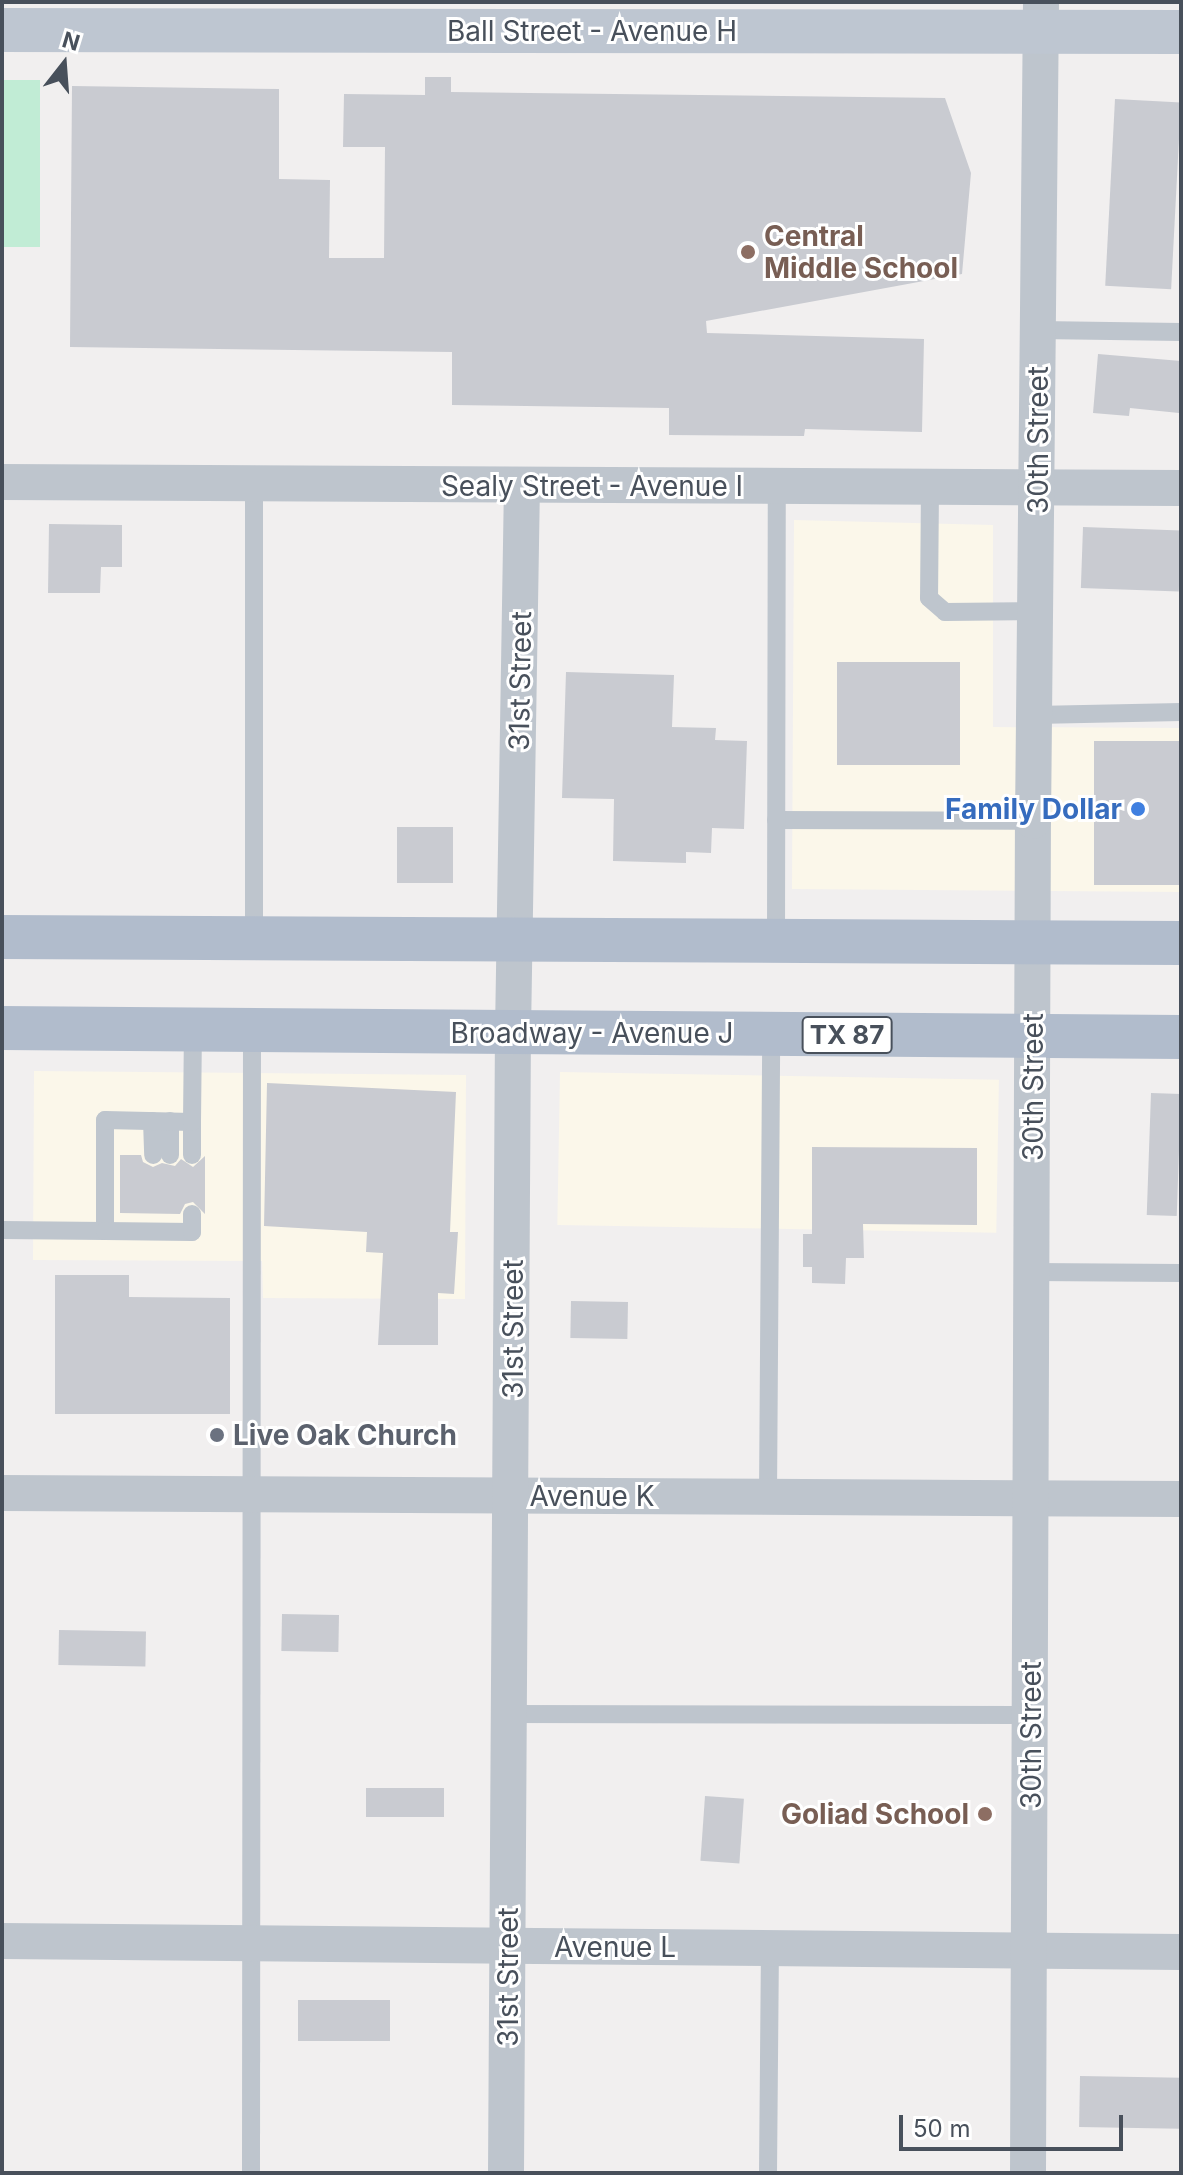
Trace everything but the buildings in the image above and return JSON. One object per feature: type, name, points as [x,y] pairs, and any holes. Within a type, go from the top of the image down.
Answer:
[{"type":"main road","points":[[2,937],[1181,943]]},
{"type":"main road","name":"Broadway - Avenue J","points":[[2,1028],[1181,1037]]},
{"type":"street","name":"Ball Street - Avenue H","points":[[2,30],[512,16],[1041,17],[1181,32]]},
{"type":"street","name":"30th Street","points":[[1028,2173],[1033,821],[1041,17]]},
{"type":"street","name":"Sealy Street - Avenue I","points":[[2,482],[1181,488]]},
{"type":"street","name":"31st Street","points":[[506,2173],[513,1496],[513,1032],[522,486]]},
{"type":"street","name":"Avenue K","points":[[2,1493],[1181,1499]]},
{"type":"street","name":"Avenue L","points":[[2,1941],[1181,1952]]},
{"type":"lane","points":[[1039,330],[1181,332]]},
{"type":"lane","points":[[254,484],[254,939]]},
{"type":"lane","points":[[776,941],[777,487]]},
{"type":"lane","points":[[930,488],[929,598],[945,612],[1036,611]]},
{"type":"lane","points":[[1035,715],[1181,712]]},
{"type":"lane","points":[[776,820],[1033,821]]},
{"type":"lane","points":[[192,1155],[193,1030]]},
{"type":"lane","points":[[251,2173],[254,1494],[252,1030]]},
{"type":"lane","points":[[768,1497],[771,1034]]},
{"type":"lane","points":[[105,1231],[105,1120],[192,1122]]},
{"type":"lane","points":[[161,1121],[161,1155]]},
{"type":"lane","points":[[2,1230],[105,1231],[161,1222],[192,1232],[192,1214]]},
{"type":"lane","points":[[1032,1272],[1181,1273]]},
{"type":"lane","points":[[510,1714],[1031,1715]]},
{"type":"lane","points":[[768,2173],[770,1948]]},
{"type":"shaded area","points":[[794,520],[993,525],[993,727],[1181,728],[1181,892],[792,889]]},
{"type":"shaded area","points":[[34,1071],[466,1075],[465,1299],[263,1298],[262,1261],[33,1260]]},
{"type":"shaded area","points":[[560,1072],[999,1080],[996,1233],[557,1225]]},
{"type":"green space","points":[[2,80],[40,80],[40,247],[2,247]]},
{"type":"place","name":"Central Middle School","points":[[748,252]]},
{"type":"place","name":"Family Dollar","points":[[1138,809]]},
{"type":"place","name":"Live Oak Church","points":[[217,1435]]},
{"type":"place","name":"Goliad School","points":[[985,1814]]}]
